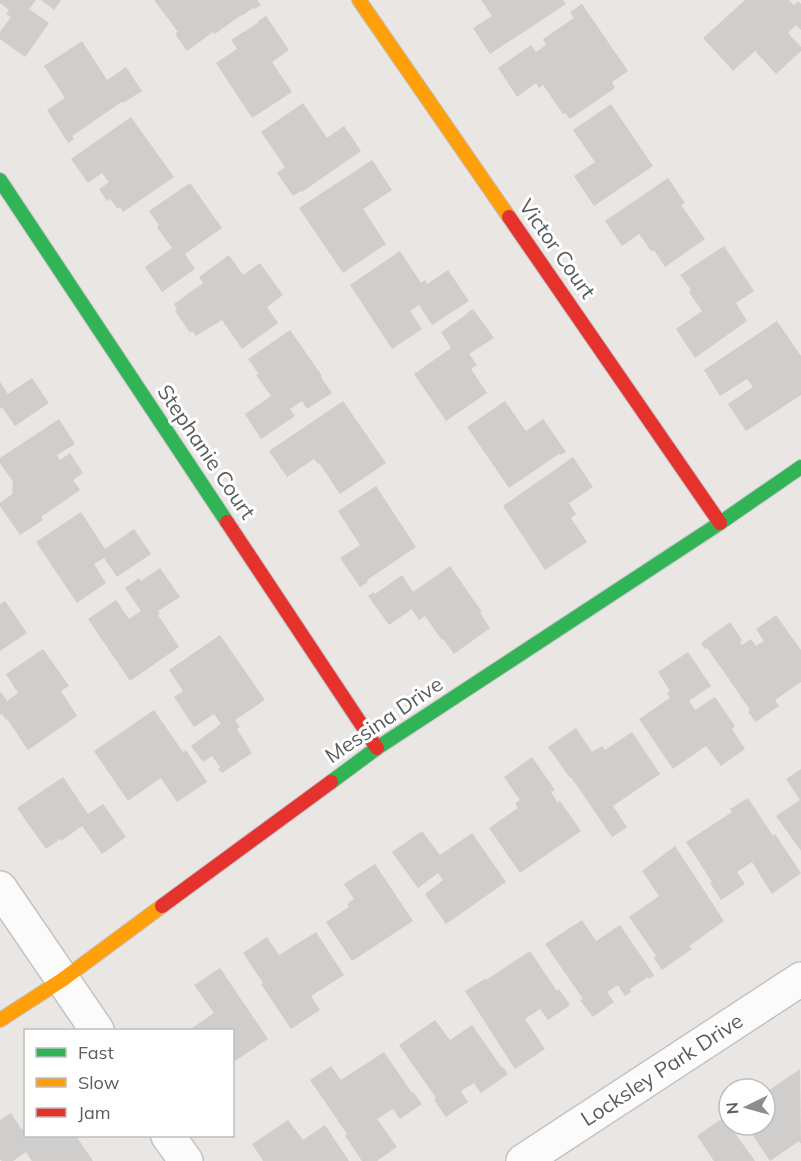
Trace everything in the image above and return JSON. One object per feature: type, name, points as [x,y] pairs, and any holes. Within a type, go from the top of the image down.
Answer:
[{"type":"street","name":"Victor Court","points":[[359,0],[720,523]]},
{"type":"street","name":"Stephanie Court","points":[[0,180],[377,748]]},
{"type":"street","name":"Messina Drive","points":[[0,1020],[62,980],[377,748],[720,523],[801,467]]},
{"type":"street","points":[[0,888],[96,1029]]},
{"type":"street","name":"Locksley Park Drive","points":[[523,1161],[801,979]]},
{"type":"street","points":[[169,1137],[186,1161]]},
{"type":"building","points":[[0,0],[36,0],[29,9],[49,23],[25,57],[0,39],[0,32],[11,17],[6,14],[9,10],[0,3]]},
{"type":"building","points":[[41,0],[61,0],[54,10]]},
{"type":"building","points":[[154,0],[257,0],[261,5],[241,15],[215,34],[213,32],[187,51],[175,34],[178,32]]},
{"type":"building","points":[[481,0],[563,0],[566,4],[490,54],[473,28],[492,16]]},
{"type":"building","points":[[745,0],[789,0],[794,5],[798,1],[801,4],[801,30],[796,25],[788,33],[801,47],[801,51],[776,74],[755,51],[733,71],[703,38]]},
{"type":"building","points":[[582,4],[628,71],[612,82],[615,88],[570,119],[565,113],[563,114],[543,85],[539,88],[536,83],[517,97],[498,68],[531,45],[536,52],[546,45],[543,39],[574,18],[570,12]]},
{"type":"building","points":[[266,16],[289,50],[272,62],[292,92],[252,118],[216,63],[237,49],[231,40]]},
{"type":"building","points":[[82,41],[107,80],[126,67],[142,91],[123,103],[123,101],[72,136],[74,139],[68,143],[47,110],[65,98],[44,66]]},
{"type":"building","points":[[303,103],[327,138],[344,126],[361,151],[293,196],[277,173],[285,167],[261,132]]},
{"type":"building","points":[[611,104],[653,166],[594,206],[574,176],[595,162],[573,130]]},
{"type":"building","points":[[131,117],[174,177],[123,212],[110,199],[107,201],[99,189],[109,182],[102,173],[88,183],[71,159]]},
{"type":"building","points":[[372,160],[392,190],[363,209],[386,244],[343,273],[299,208]]},
{"type":"building","points":[[668,178],[685,203],[681,205],[705,239],[665,267],[654,250],[652,252],[639,234],[622,246],[605,221]]},
{"type":"building","points":[[190,183],[222,228],[185,254],[195,269],[162,292],[145,267],[172,248],[149,211]]},
{"type":"building","points":[[724,246],[754,291],[736,303],[747,321],[695,358],[676,329],[702,311],[680,275]]},
{"type":"building","points":[[400,251],[421,283],[425,280],[427,284],[448,270],[469,301],[432,325],[419,305],[410,311],[422,329],[392,349],[350,285]]},
{"type":"building","points":[[229,255],[243,275],[260,263],[283,295],[267,307],[278,323],[242,349],[222,320],[196,336],[192,331],[190,333],[175,311],[177,310],[174,304],[203,283],[199,277]]},
{"type":"building","points":[[473,309],[494,338],[469,354],[477,365],[471,369],[487,393],[446,421],[414,374],[451,348],[441,332]]},
{"type":"building","points":[[777,321],[801,356],[801,395],[746,431],[728,404],[753,387],[747,379],[720,396],[704,370]]},
{"type":"building","points":[[290,330],[332,393],[307,409],[302,401],[290,409],[295,416],[261,439],[245,414],[271,396],[248,359]]},
{"type":"building","points":[[32,378],[49,403],[15,426],[2,407],[0,409],[0,382],[8,394]]},
{"type":"building","points":[[343,401],[386,463],[340,494],[314,459],[287,477],[269,451]]},
{"type":"building","points":[[505,401],[526,431],[543,419],[566,452],[559,454],[509,488],[467,427]]},
{"type":"building","points":[[59,419],[75,444],[57,455],[60,460],[70,453],[83,473],[73,480],[80,490],[41,517],[43,520],[20,535],[0,506],[0,503],[12,494],[13,482],[0,463],[0,458]]},
{"type":"building","points":[[573,457],[593,487],[569,503],[576,514],[571,518],[587,542],[545,570],[503,506]]},
{"type":"building","points":[[376,486],[416,547],[360,587],[340,558],[360,545],[338,511]]},
{"type":"building","points":[[81,512],[105,549],[134,529],[151,554],[117,577],[104,558],[94,564],[106,583],[77,603],[36,542]]},
{"type":"building","points":[[450,566],[482,612],[480,613],[490,628],[454,654],[425,616],[419,620],[412,609],[389,625],[368,596],[374,592],[375,594],[402,575],[413,592]]},
{"type":"building","points":[[160,568],[180,597],[158,611],[160,614],[158,615],[179,647],[130,681],[88,619],[116,600],[129,619],[141,611],[125,588],[139,578],[141,581]]},
{"type":"building","points":[[5,601],[27,633],[0,651],[0,604]]},
{"type":"building","points":[[776,615],[801,650],[801,682],[775,700],[779,706],[756,722],[726,675],[701,643],[730,622],[742,640],[740,642],[742,645],[751,639],[756,646],[764,641],[756,629]]},
{"type":"building","points":[[220,635],[265,700],[235,720],[240,727],[237,729],[252,753],[222,773],[212,756],[203,762],[191,746],[221,724],[214,714],[194,727],[174,697],[183,691],[169,670]]},
{"type":"building","points":[[43,649],[69,686],[61,691],[77,716],[28,750],[7,719],[2,714],[0,715],[0,691],[7,701],[18,693],[6,674]]},
{"type":"building","points":[[688,652],[711,686],[689,701],[695,710],[715,697],[735,726],[732,729],[745,749],[721,766],[706,746],[673,769],[639,719],[670,698],[667,693],[670,691],[658,672]]},
{"type":"building","points":[[154,710],[183,752],[186,750],[207,782],[177,802],[161,778],[128,801],[94,751]]},
{"type":"building","points":[[576,728],[592,752],[602,746],[605,750],[632,732],[660,774],[613,806],[627,827],[612,837],[548,747]]},
{"type":"building","points":[[532,757],[555,790],[551,792],[558,803],[560,801],[581,831],[520,873],[489,828],[518,808],[515,803],[520,800],[504,777]]},
{"type":"building","points":[[801,769],[801,851],[776,816],[800,800],[786,779]]},
{"type":"building","points":[[63,777],[88,814],[103,804],[126,837],[102,854],[82,826],[46,849],[17,808]]},
{"type":"building","points":[[748,798],[801,873],[772,894],[752,862],[737,872],[745,884],[721,900],[686,842],[732,812],[730,809]]},
{"type":"building","points":[[422,831],[440,855],[472,833],[506,882],[446,924],[425,894],[443,880],[438,873],[418,888],[392,852]]},
{"type":"building","points":[[675,846],[724,921],[689,946],[692,949],[662,970],[654,958],[656,956],[629,917],[659,896],[642,871]]},
{"type":"building","points":[[375,864],[413,921],[352,961],[326,922],[349,907],[347,904],[354,899],[344,884]]},
{"type":"building","points":[[582,920],[596,941],[620,925],[654,975],[630,989],[631,992],[625,996],[618,985],[607,992],[614,1002],[593,1017],[545,944]]},
{"type":"building","points":[[316,932],[344,975],[311,996],[320,1010],[291,1029],[243,953],[267,937],[279,955]]},
{"type":"building","points":[[530,951],[557,991],[559,989],[570,1005],[548,1020],[540,1009],[525,1019],[545,1049],[515,1069],[465,991]]},
{"type":"building","points":[[220,968],[268,1039],[234,1062],[234,1029],[192,1029],[214,1013],[194,985]]},
{"type":"building","points":[[435,1020],[450,1040],[472,1025],[508,1074],[481,1093],[474,1083],[461,1091],[468,1102],[446,1117],[434,1100],[436,1098],[399,1045]]},
{"type":"building","points":[[384,1052],[422,1104],[400,1119],[393,1109],[377,1119],[397,1147],[377,1161],[362,1161],[345,1136],[347,1134],[310,1080],[331,1066],[341,1080]]},
{"type":"building","points":[[800,1069],[801,1144],[799,1141],[770,1161],[754,1137],[777,1137],[777,1085]]},
{"type":"building","points":[[11,1113],[22,1130],[24,1129],[24,1137],[77,1137],[93,1161],[32,1161],[26,1152],[13,1161],[2,1161],[0,1159],[0,1120]]},
{"type":"building","points":[[288,1120],[303,1140],[325,1125],[349,1161],[263,1161],[252,1144]]},
{"type":"building","points":[[717,1122],[717,1137],[738,1137],[755,1161],[714,1161],[697,1136]]},
{"type":"traffic: fast","points":[[0,180],[227,522]]},
{"type":"traffic: fast","points":[[331,782],[377,748],[720,523],[801,467]]},
{"type":"traffic: slow","points":[[359,0],[509,217]]},
{"type":"traffic: slow","points":[[0,1020],[62,980],[162,906]]},
{"type":"traffic: jam","points":[[509,217],[720,523]]},
{"type":"traffic: jam","points":[[227,522],[377,748]]},
{"type":"traffic: jam","points":[[162,906],[331,782]]}]
